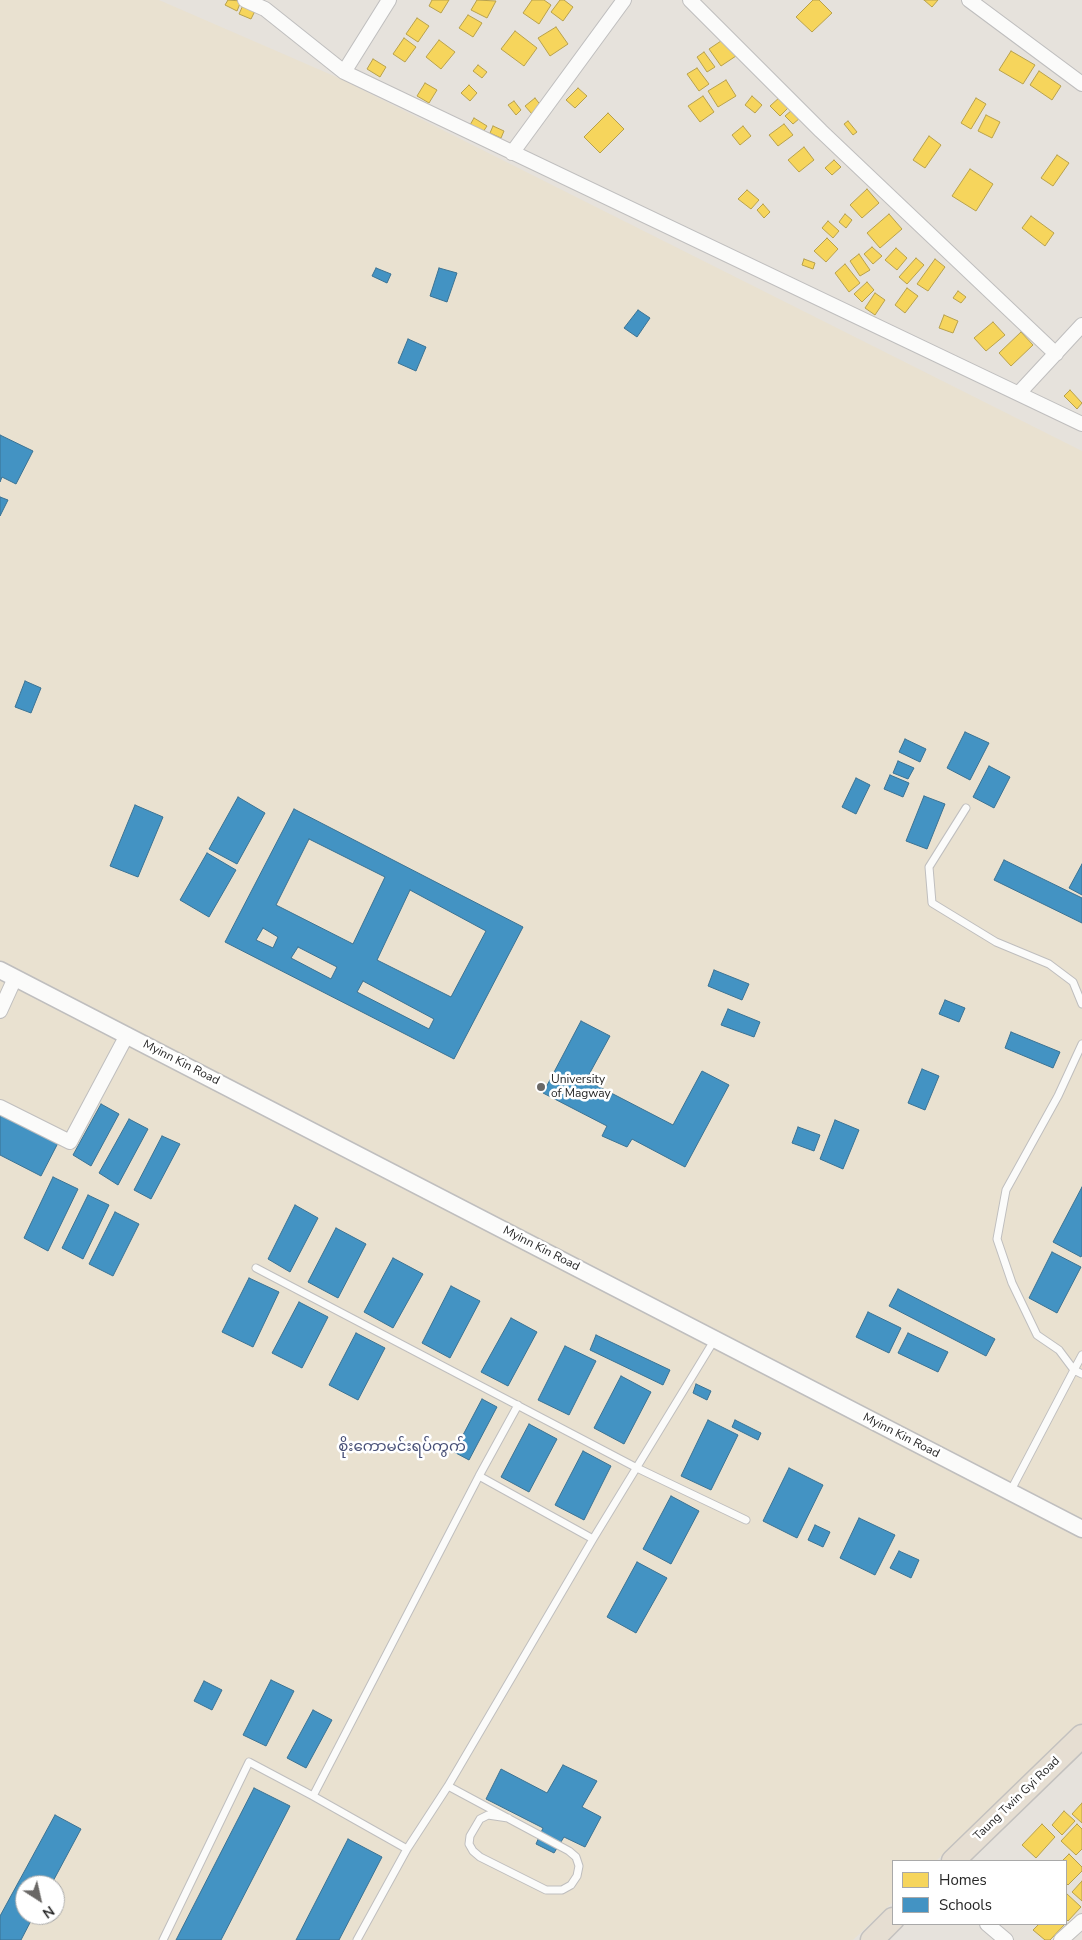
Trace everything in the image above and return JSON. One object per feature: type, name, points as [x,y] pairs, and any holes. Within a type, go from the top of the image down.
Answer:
[{"type":"highway","name":"Taung Twin Gyi Road","points":[[954,1860],[1082,1736]]},
{"type":"highway","points":[[872,1940],[892,1920]]},
{"type":"street","points":[[245,0],[267,5],[344,72],[512,154],[1082,424]]},
{"type":"street","points":[[344,72],[389,0]]},
{"type":"street","points":[[512,154],[624,0]]},
{"type":"street","points":[[690,0],[821,130],[1056,354]]},
{"type":"street","points":[[969,0],[1082,84]]},
{"type":"street","points":[[1019,393],[1082,325]]},
{"type":"street","name":"Myinn Kin Road","points":[[0,970],[1082,1529]]},
{"type":"street","points":[[0,1010],[15,978]]},
{"type":"street","points":[[0,1107],[70,1142],[127,1035]]},
{"type":"street","points":[[1061,1940],[1082,1921]]},
{"type":"street","points":[[988,1925],[1006,1940]]},
{"type":"lane","points":[[966,808],[929,867],[932,903],[996,942],[1049,964],[1073,982],[1082,1004]]},
{"type":"lane","points":[[1082,1044],[1058,1096],[1006,1190],[997,1239],[1012,1283],[1037,1334],[1059,1350],[1074,1370],[1082,1374]]},
{"type":"lane","points":[[256,1268],[637,1468],[746,1520]]},
{"type":"lane","points":[[357,1940],[407,1849],[448,1786],[593,1539],[714,1339]]},
{"type":"lane","points":[[1010,1492],[1082,1355]]},
{"type":"lane","points":[[313,1796],[479,1476],[518,1405]]},
{"type":"lane","points":[[479,1476],[593,1539]]},
{"type":"lane","points":[[163,1940],[249,1762],[407,1849]]},
{"type":"lane","points":[[448,1786],[569,1850],[576,1857],[578,1866],[576,1876],[570,1885],[562,1890],[546,1890],[480,1857],[473,1851],[469,1844],[470,1836],[480,1820],[488,1815],[508,1818]]},
{"type":"shaded area","name":"University of Magway","points":[[0,0],[159,0],[341,79],[1082,451],[1082,1723],[937,1860],[892,1860],[892,1903],[853,1940],[0,1940]]},
{"type":"building: Homes","points":[[228,0],[241,1],[237,11],[225,5]]},
{"type":"building: Homes","points":[[432,0],[449,0],[441,13],[429,6]]},
{"type":"building: Homes","points":[[477,0],[496,1],[487,18],[471,10]]},
{"type":"building: Homes","points":[[532,0],[544,0],[551,5],[539,24],[523,13]]},
{"type":"building: Homes","points":[[560,0],[564,0],[573,7],[563,21],[551,12]]},
{"type":"building: Homes","points":[[813,0],[819,0],[832,13],[812,32],[796,17]]},
{"type":"building: Homes","points":[[924,0],[938,0],[932,7]]},
{"type":"building: Homes","points":[[244,3],[256,9],[251,19],[239,14]]},
{"type":"building: Homes","points":[[468,15],[482,23],[473,37],[459,28]]},
{"type":"building: Homes","points":[[417,18],[429,26],[418,42],[406,34]]},
{"type":"building: Homes","points":[[556,27],[568,44],[550,56],[538,38]]},
{"type":"building: Homes","points":[[515,31],[537,48],[524,66],[501,49]]},
{"type":"building: Homes","points":[[404,38],[416,47],[405,62],[393,54]]},
{"type":"building: Homes","points":[[724,39],[736,56],[721,66],[709,49]]},
{"type":"building: Homes","points":[[439,40],[455,52],[441,69],[426,57]]},
{"type":"building: Homes","points":[[1011,51],[1035,65],[1023,84],[999,70]]},
{"type":"building: Homes","points":[[704,52],[715,67],[707,72],[697,57]]},
{"type":"building: Homes","points":[[373,59],[386,67],[380,77],[367,69]]},
{"type":"building: Homes","points":[[478,65],[487,72],[482,78],[473,71]]},
{"type":"building: Homes","points":[[697,68],[709,84],[699,91],[687,74]]},
{"type":"building: Homes","points":[[1039,71],[1061,86],[1052,100],[1030,85]]},
{"type":"building: Homes","points":[[726,80],[736,96],[718,107],[708,91]]},
{"type":"building: Homes","points":[[425,83],[437,90],[429,103],[417,96]]},
{"type":"building: Homes","points":[[469,85],[477,93],[470,101],[461,93]]},
{"type":"building: Homes","points":[[578,88],[587,96],[575,108],[566,100]]},
{"type":"building: Homes","points":[[703,96],[714,112],[700,122],[688,106]]},
{"type":"building: Homes","points":[[752,96],[762,105],[755,113],[745,105]]},
{"type":"building: Homes","points":[[780,97],[789,107],[780,116],[770,106]]},
{"type":"building: Homes","points":[[535,98],[542,107],[532,114],[525,106]]},
{"type":"building: Homes","points":[[976,98],[986,104],[971,129],[961,123]]},
{"type":"building: Homes","points":[[514,101],[521,110],[516,115],[508,105]]},
{"type":"building: Homes","points":[[792,110],[800,118],[793,124],[785,116]]},
{"type":"building: Homes","points":[[608,113],[624,129],[600,153],[584,137]]},
{"type":"building: Homes","points":[[986,115],[1000,122],[992,138],[978,131]]},
{"type":"building: Homes","points":[[474,118],[487,126],[483,132],[470,125]]},
{"type":"building: Homes","points":[[848,121],[857,132],[853,135],[844,124]]},
{"type":"building: Homes","points":[[784,124],[793,135],[778,146],[769,135]]},
{"type":"building: Homes","points":[[493,126],[504,131],[501,138],[490,133]]},
{"type":"building: Homes","points":[[743,126],[751,136],[740,145],[732,135]]},
{"type":"building: Homes","points":[[929,136],[941,145],[925,168],[913,160]]},
{"type":"building: Homes","points":[[804,147],[814,160],[799,172],[788,160]]},
{"type":"building: Homes","points":[[1057,155],[1069,163],[1053,186],[1041,178]]},
{"type":"building: Homes","points":[[834,160],[841,167],[832,175],[825,168]]},
{"type":"building: Homes","points":[[970,169],[993,184],[976,211],[952,196]]},
{"type":"building: Homes","points":[[867,189],[879,203],[862,218],[850,205]]},
{"type":"building: Homes","points":[[747,190],[759,200],[751,209],[738,199]]},
{"type":"building: Homes","points":[[763,204],[770,212],[764,218],[757,210]]},
{"type":"building: Homes","points":[[845,214],[852,220],[846,228],[839,222]]},
{"type":"building: Homes","points":[[889,214],[902,229],[880,248],[867,233]]},
{"type":"building: Homes","points":[[1031,216],[1054,233],[1045,246],[1022,228]]},
{"type":"building: Homes","points":[[828,221],[839,231],[833,238],[822,228]]},
{"type":"building: Homes","points":[[827,238],[838,249],[826,262],[814,251]]},
{"type":"building: Homes","points":[[872,247],[882,256],[873,264],[864,254]]},
{"type":"building: Homes","points":[[896,248],[907,258],[897,270],[885,260]]},
{"type":"building: Homes","points":[[859,254],[870,270],[860,276],[850,261]]},
{"type":"building: Homes","points":[[916,258],[924,265],[907,284],[899,277]]},
{"type":"building: Homes","points":[[804,259],[815,263],[813,269],[802,265]]},
{"type":"building: Homes","points":[[935,259],[945,267],[928,291],[917,284]]},
{"type":"building: Homes","points":[[845,264],[860,283],[849,292],[835,273]]},
{"type":"building: Homes","points":[[867,282],[874,290],[862,302],[854,294]]},
{"type":"building: Homes","points":[[907,288],[918,296],[905,313],[895,305]]},
{"type":"building: Homes","points":[[958,291],[966,297],[961,303],[953,298]]},
{"type":"building: Homes","points":[[875,293],[885,300],[875,315],[865,308]]},
{"type":"building: Homes","points":[[944,315],[958,321],[953,333],[939,328]]},
{"type":"building: Homes","points":[[993,322],[1005,335],[986,351],[974,338]]},
{"type":"building: Homes","points":[[1021,332],[1033,345],[1011,366],[999,353]]},
{"type":"building: Homes","points":[[1070,390],[1082,403],[1077,409],[1064,396]]},
{"type":"building: Homes","points":[[1082,1803],[1082,1823],[1072,1814]]},
{"type":"building: Homes","points":[[1064,1811],[1075,1821],[1062,1835],[1052,1825]]},
{"type":"building: Homes","points":[[1042,1824],[1055,1837],[1036,1858],[1022,1845]]},
{"type":"building: Homes","points":[[1077,1824],[1082,1829],[1082,1849],[1076,1855],[1061,1841]]},
{"type":"building: Homes","points":[[1069,1854],[1082,1867],[1082,1871],[1068,1885],[1067,1860],[1063,1860]]},
{"type":"building: Homes","points":[[1082,1881],[1082,1901],[1072,1892]]},
{"type":"building: Homes","points":[[1067,1894],[1081,1907],[1067,1920]]},
{"type":"building: Homes","points":[[1038,1925],[1064,1925],[1050,1940],[1045,1940],[1033,1930]]},
{"type":"building: Schools","points":[[376,268],[391,274],[387,283],[372,276]]},
{"type":"building: Schools","points":[[439,268],[457,273],[447,302],[430,296]]},
{"type":"building: Schools","points":[[638,310],[650,318],[637,337],[624,328]]},
{"type":"building: Schools","points":[[408,339],[426,347],[416,371],[398,363]]},
{"type":"building: Schools","points":[[0,435],[33,451],[16,484],[2,477],[0,482]]},
{"type":"building: Schools","points":[[0,497],[8,500],[0,516]]},
{"type":"building: Schools","points":[[25,681],[41,688],[31,713],[15,707]]},
{"type":"building: Schools","points":[[965,732],[989,743],[970,780],[947,768]]},
{"type":"building: Schools","points":[[905,739],[926,749],[920,762],[899,752]]},
{"type":"building: Schools","points":[[898,761],[914,768],[908,779],[893,773]]},
{"type":"building: Schools","points":[[989,766],[1010,777],[994,808],[973,797]]},
{"type":"building: Schools","points":[[890,775],[909,783],[903,797],[884,789]]},
{"type":"building: Schools","points":[[856,778],[870,785],[856,814],[842,807]]},
{"type":"building: Schools","points":[[924,796],[945,804],[927,849],[906,841]]},
{"type":"building: Schools","points":[[238,797],[265,813],[237,864],[209,849]]},
{"type":"building: Schools","points":[[135,805],[163,817],[138,877],[110,866]]},
{"type":"building: Schools","points":[[294,809],[523,927],[454,1059],[225,942]],"holes":[[[309,839],[385,877],[353,944],[276,905]],[[410,890],[486,931],[451,997],[377,960]],[[263,928],[278,937],[273,948],[256,940]],[[298,947],[337,967],[331,979],[291,958]],[[363,981],[434,1019],[429,1029],[357,992]]]},
{"type":"building: Schools","points":[[207,853],[236,870],[209,917],[180,900]]},
{"type":"building: Schools","points":[[1004,860],[1082,898],[1082,923],[994,880]]},
{"type":"building: Schools","points":[[1082,864],[1082,895],[1069,888]]},
{"type":"building: Schools","points":[[714,970],[749,984],[742,1000],[708,986]]},
{"type":"building: Schools","points":[[945,1000],[965,1008],[959,1022],[939,1014]]},
{"type":"building: Schools","points":[[728,1009],[760,1022],[754,1037],[721,1025]]},
{"type":"building: Schools","points":[[581,1021],[610,1036],[586,1080],[673,1125],[702,1071],[729,1085],[685,1167],[632,1139],[627,1147],[602,1136],[607,1126],[543,1093]]},
{"type":"building: Schools","points":[[1011,1032],[1060,1052],[1053,1068],[1005,1048]]},
{"type":"building: Schools","points":[[922,1069],[939,1076],[925,1110],[908,1103]]},
{"type":"building: Schools","points":[[101,1104],[119,1114],[91,1166],[73,1155]]},
{"type":"building: Schools","points":[[0,1112],[59,1141],[41,1176],[0,1155]]},
{"type":"building: Schools","points":[[129,1119],[148,1129],[118,1185],[99,1173]]},
{"type":"building: Schools","points":[[835,1120],[859,1130],[843,1169],[820,1159]]},
{"type":"building: Schools","points":[[798,1127],[820,1135],[814,1151],[792,1143]]},
{"type":"building: Schools","points":[[162,1136],[180,1144],[151,1199],[134,1190]]},
{"type":"building: Schools","points":[[53,1177],[78,1189],[48,1251],[24,1238]]},
{"type":"building: Schools","points":[[1082,1187],[1082,1255],[1081,1257],[1053,1242]]},
{"type":"building: Schools","points":[[88,1195],[109,1205],[83,1259],[62,1248]]},
{"type":"building: Schools","points":[[295,1205],[318,1218],[290,1272],[268,1259]]},
{"type":"building: Schools","points":[[115,1212],[139,1224],[113,1276],[89,1264]]},
{"type":"building: Schools","points":[[336,1228],[366,1244],[338,1298],[308,1282]]},
{"type":"building: Schools","points":[[1052,1252],[1081,1267],[1057,1313],[1029,1298]]},
{"type":"building: Schools","points":[[393,1258],[423,1274],[393,1328],[364,1312]]},
{"type":"building: Schools","points":[[249,1278],[279,1292],[253,1347],[222,1332]]},
{"type":"building: Schools","points":[[451,1286],[480,1301],[450,1358],[422,1343]]},
{"type":"building: Schools","points":[[898,1289],[995,1339],[986,1356],[889,1306]]},
{"type":"building: Schools","points":[[299,1302],[328,1317],[302,1368],[272,1353]]},
{"type":"building: Schools","points":[[868,1312],[901,1328],[889,1353],[856,1337]]},
{"type":"building: Schools","points":[[511,1318],[537,1332],[508,1386],[481,1372]]},
{"type":"building: Schools","points":[[356,1333],[385,1348],[358,1400],[329,1385]]},
{"type":"building: Schools","points":[[908,1333],[948,1352],[938,1372],[898,1353]]},
{"type":"building: Schools","points":[[596,1335],[670,1370],[663,1385],[590,1350]]},
{"type":"building: Schools","points":[[565,1346],[596,1361],[569,1415],[538,1400]]},
{"type":"building: Schools","points":[[621,1376],[651,1392],[624,1444],[594,1428]]},
{"type":"building: Schools","points":[[696,1384],[711,1391],[707,1400],[693,1393]]},
{"type":"building: Schools","points":[[482,1399],[497,1407],[469,1460],[454,1452]]},
{"type":"building: Schools","points":[[708,1420],[738,1435],[711,1490],[681,1476]]},
{"type":"building: Schools","points":[[735,1420],[761,1433],[758,1440],[732,1427]]},
{"type":"building: Schools","points":[[529,1424],[557,1439],[529,1492],[501,1477]]},
{"type":"building: Schools","points":[[583,1451],[611,1466],[584,1520],[555,1505]]},
{"type":"building: Schools","points":[[789,1468],[823,1485],[797,1538],[763,1521]]},
{"type":"building: Schools","points":[[671,1496],[699,1511],[671,1564],[643,1549]]},
{"type":"building: Schools","points":[[859,1518],[895,1535],[875,1575],[840,1558]]},
{"type":"building: Schools","points":[[815,1525],[830,1532],[823,1547],[808,1540]]},
{"type":"building: Schools","points":[[899,1551],[919,1560],[911,1578],[890,1568]]},
{"type":"building: Schools","points":[[637,1562],[667,1578],[636,1633],[607,1617]]},
{"type":"building: Schools","points":[[271,1680],[294,1691],[266,1746],[243,1735]]},
{"type":"building: Schools","points":[[204,1681],[222,1690],[212,1710],[194,1701]]},
{"type":"building: Schools","points":[[313,1710],[332,1720],[306,1768],[287,1758]]},
{"type":"building: Schools","points":[[563,1765],[597,1781],[582,1807],[601,1817],[585,1847],[564,1837],[554,1853],[536,1844],[543,1828],[486,1799],[501,1769],[547,1793]]},
{"type":"building: Schools","points":[[254,1788],[290,1806],[221,1940],[176,1940]]},
{"type":"building: Schools","points":[[55,1815],[81,1829],[56,1875],[22,1875]]},
{"type":"building: Schools","points":[[348,1839],[382,1857],[339,1940],[296,1940]]},
{"type":"building: Schools","points":[[15,1888],[15,1925],[29,1925],[21,1940],[0,1940],[0,1916]]},
{"type":"place","name":"University of Magway","points":[[541,1087]]},
{"type":"district","name":"စိုးကောမင်းရပ်ကွက်","points":[[402,1447]]}]
